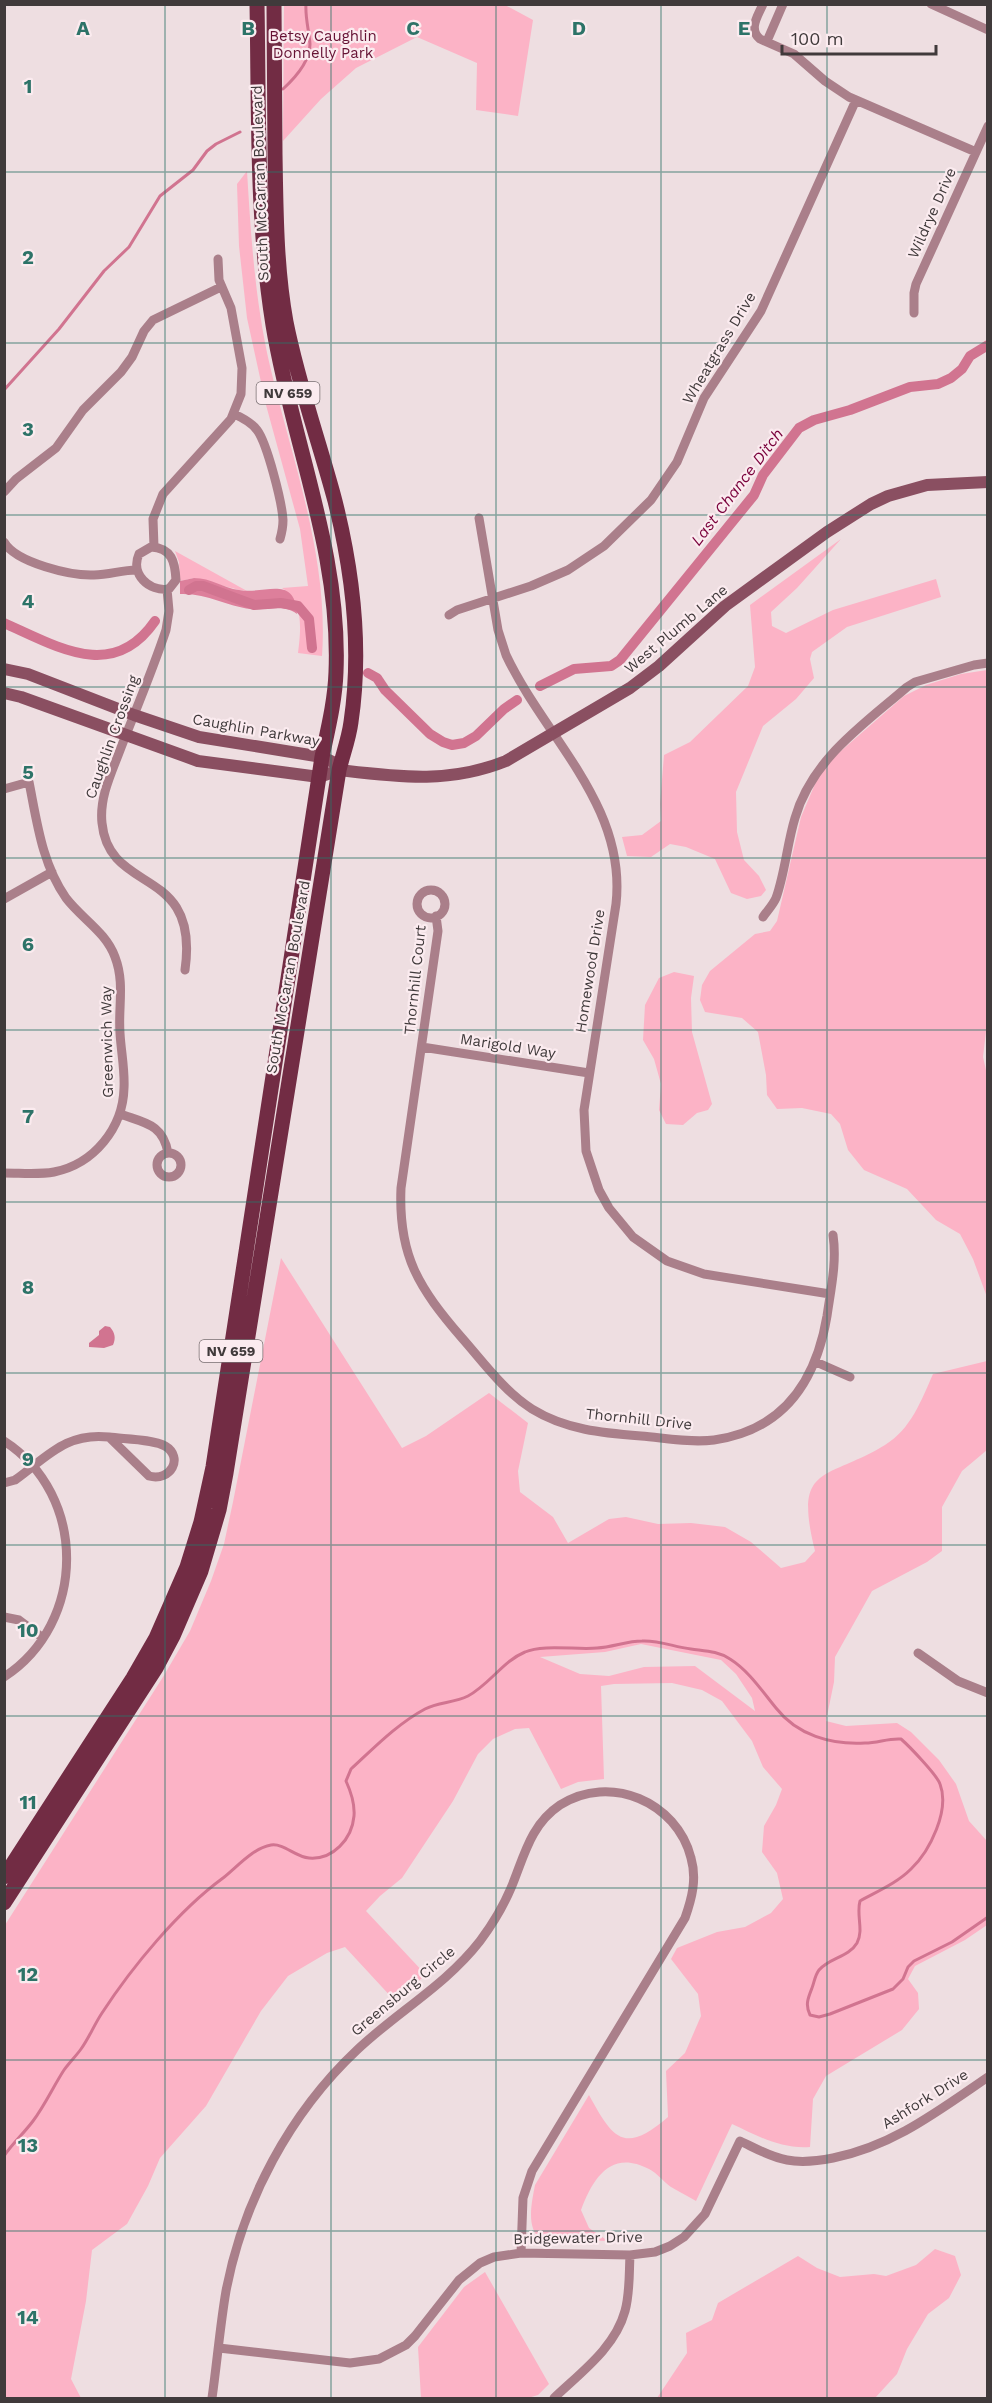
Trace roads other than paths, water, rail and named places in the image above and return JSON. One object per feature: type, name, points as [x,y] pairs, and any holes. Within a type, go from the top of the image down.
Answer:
[{"type":"main road","name":"South McCarran Boulevard","points":[[4,1877],[133,1678],[156,1638],[187,1567],[201,1522],[213,1467],[322,757],[332,708],[336,672],[336,627],[327,554],[273,327],[267,282],[261,183],[257,4]]},
{"type":"main road","name":"South McCarran Boulevard","points":[[4,1903],[156,1668],[185,1613],[212,1536],[226,1473],[339,770],[351,724],[354,699],[355,612],[343,535],[302,393],[286,320],[276,203],[274,4]]},
{"type":"main road","name":"West Plumb Lane","points":[[339,770],[416,778],[464,774],[506,761],[630,688],[659,666],[740,595],[827,532],[871,504],[888,496],[927,485],[987,482]]},
{"type":"main road","name":"Caughlin Parkway","points":[[4,669],[28,674],[134,715],[199,737],[322,757],[337,764],[339,770]]},
{"type":"main road","points":[[4,693],[21,697],[198,761],[319,777],[339,770]]},
{"type":"street","points":[[764,4],[754,27],[754,32],[760,39],[794,54],[825,81],[856,100],[976,152]]},
{"type":"street","points":[[767,41],[783,4]]},
{"type":"street","points":[[932,4],[987,30]]},
{"type":"street","name":"Wheatgrass Drive","points":[[449,615],[457,610],[531,586],[587,558],[624,528],[661,487],[677,462],[704,398],[761,311],[856,100]]},
{"type":"street","name":"Wildrye Drive","points":[[914,313],[916,284],[987,126]]},
{"type":"street","points":[[154,547],[153,519],[163,494],[234,414],[241,394],[243,376],[231,308],[220,287],[218,259]]},
{"type":"street","points":[[4,492],[16,479],[56,448],[83,410],[112,383],[127,364],[144,331],[153,320],[220,287]]},
{"type":"street","points":[[234,414],[245,419],[257,429],[264,444],[282,510],[280,539]]},
{"type":"street","name":"Homewood Drive","points":[[479,518],[501,642],[509,661],[601,812],[615,849],[616,904],[589,1073],[584,1130],[591,1171],[609,1208],[633,1237],[667,1260],[704,1274],[830,1294]]},
{"type":"street","points":[[4,542],[16,554],[63,572],[92,575],[136,570]]},
{"type":"street","points":[[154,547],[165,550],[174,561],[175,584],[168,589],[160,590],[143,580],[136,570],[139,554],[147,548],[154,547]]},
{"type":"street","name":"Caughlin Crossing","points":[[168,589],[169,611],[166,630],[102,803],[103,831],[117,859],[133,873],[160,888],[179,910],[187,937],[185,970]]},
{"type":"street","points":[[763,917],[775,900],[802,796],[823,762],[835,749],[915,682],[975,664],[987,663]]},
{"type":"street","name":"Greenwich Way","points":[[4,789],[29,782],[42,844],[52,872],[74,908],[99,930],[108,943],[119,968],[122,983],[120,1033],[125,1086],[120,1114],[104,1142],[84,1160],[54,1172],[4,1173]]},
{"type":"street","points":[[4,899],[52,872]]},
{"type":"street","name":"Thornhill Court","points":[[422,1047],[438,931],[436,916]]},
{"type":"street","name":"Marigold Way","points":[[422,1047],[589,1073]]},
{"type":"street","name":"Thornhill Drive","points":[[422,1047],[400,1188],[401,1229],[406,1250],[413,1270],[434,1306],[503,1385],[517,1398],[552,1419],[590,1431],[695,1441],[713,1440],[750,1430],[779,1411],[804,1384],[816,1362],[822,1342],[835,1265],[834,1234]]},
{"type":"street","points":[[120,1114],[152,1126],[161,1132],[166,1141],[168,1154]]},
{"type":"street","points":[[816,1362],[850,1377]]},
{"type":"street","points":[[4,1483],[15,1480],[70,1440],[94,1435],[158,1443],[166,1446],[172,1452],[173,1467],[164,1476],[158,1478],[149,1476],[109,1437]]},
{"type":"street","points":[[4,1441],[17,1449],[40,1473],[58,1505],[67,1542],[68,1563],[63,1595],[54,1619],[29,1658],[4,1677]]},
{"type":"street","points":[[4,1617],[19,1620],[43,1638]]},
{"type":"street","points":[[918,1653],[958,1681],[987,1693]]},
{"type":"street","name":"Greensburg Circle","points":[[212,2398],[227,2290],[244,2225],[275,2157],[313,2099],[355,2051],[453,1971],[471,1953],[499,1912],[533,1834],[550,1813],[561,1804],[587,1794],[610,1792],[633,1796],[660,1809],[681,1832],[692,1860],[694,1875],[690,1903],[685,1918],[532,2171],[523,2198],[521,2253]]},
{"type":"street","name":"Ashfork Drive","points":[[740,2141],[776,2157],[802,2162],[847,2155],[870,2148],[910,2129],[987,2077]]},
{"type":"street","name":"Bridgewater Drive","points":[[219,2348],[350,2363],[379,2359],[393,2353],[415,2336],[468,2271],[494,2257],[521,2253],[630,2255],[655,2252],[670,2246],[696,2226],[710,2204],[740,2141]]},
{"type":"street","points":[[554,2398],[602,2352],[619,2326],[627,2298],[630,2255]]},
{"type":"waterway","points":[[283,89],[301,69],[309,50],[306,4]]},
{"type":"waterway","points":[[4,390],[59,329],[104,271],[129,247],[160,196],[193,170],[207,151],[240,132]]},
{"type":"waterway","name":"Last Chance Ditch","points":[[540,686],[574,669],[611,666],[620,660],[754,495],[763,475],[799,428],[814,420],[850,410],[910,387],[938,384],[951,378],[962,369],[970,356],[988,345]]},
{"type":"waterway","name":"Last Chance Ditch","points":[[189,590],[196,586],[203,586],[254,605],[281,603],[298,606],[309,619],[312,648]]},
{"type":"waterway","name":"Last Chance Ditch","points":[[4,623],[64,649],[84,654],[103,655],[121,650],[139,640],[155,621]]},
{"type":"waterway","name":"Last Chance Ditch","points":[[368,673],[377,678],[385,690],[430,734],[452,745],[464,743],[476,736],[504,709],[517,700]]},
{"type":"waterway","points":[[4,2156],[37,2115],[64,2070],[84,2045],[102,2013],[127,1977],[189,1907],[246,1858],[264,1847],[276,1845],[309,1858],[318,1858],[333,1852],[350,1833],[354,1816],[351,1794],[346,1781],[351,1769],[386,1737],[415,1715],[430,1707],[468,1696],[483,1686],[510,1661],[532,1650],[597,1648],[648,1641],[716,1653],[725,1656],[743,1669],[784,1717],[804,1731],[827,1740],[852,1743],[901,1739],[934,1774],[940,1784],[942,1806],[931,1841],[925,1852],[906,1874],[860,1901],[860,1933],[857,1943],[849,1951],[823,1966],[818,1972],[808,2002],[810,2015],[819,2017],[830,2014],[893,1989],[903,1979],[908,1967],[914,1961],[952,1942],[988,1917]]},
{"type":"park label","name":"Betsy Caughlin Donnelly Park","points":[[323,44]]}]
